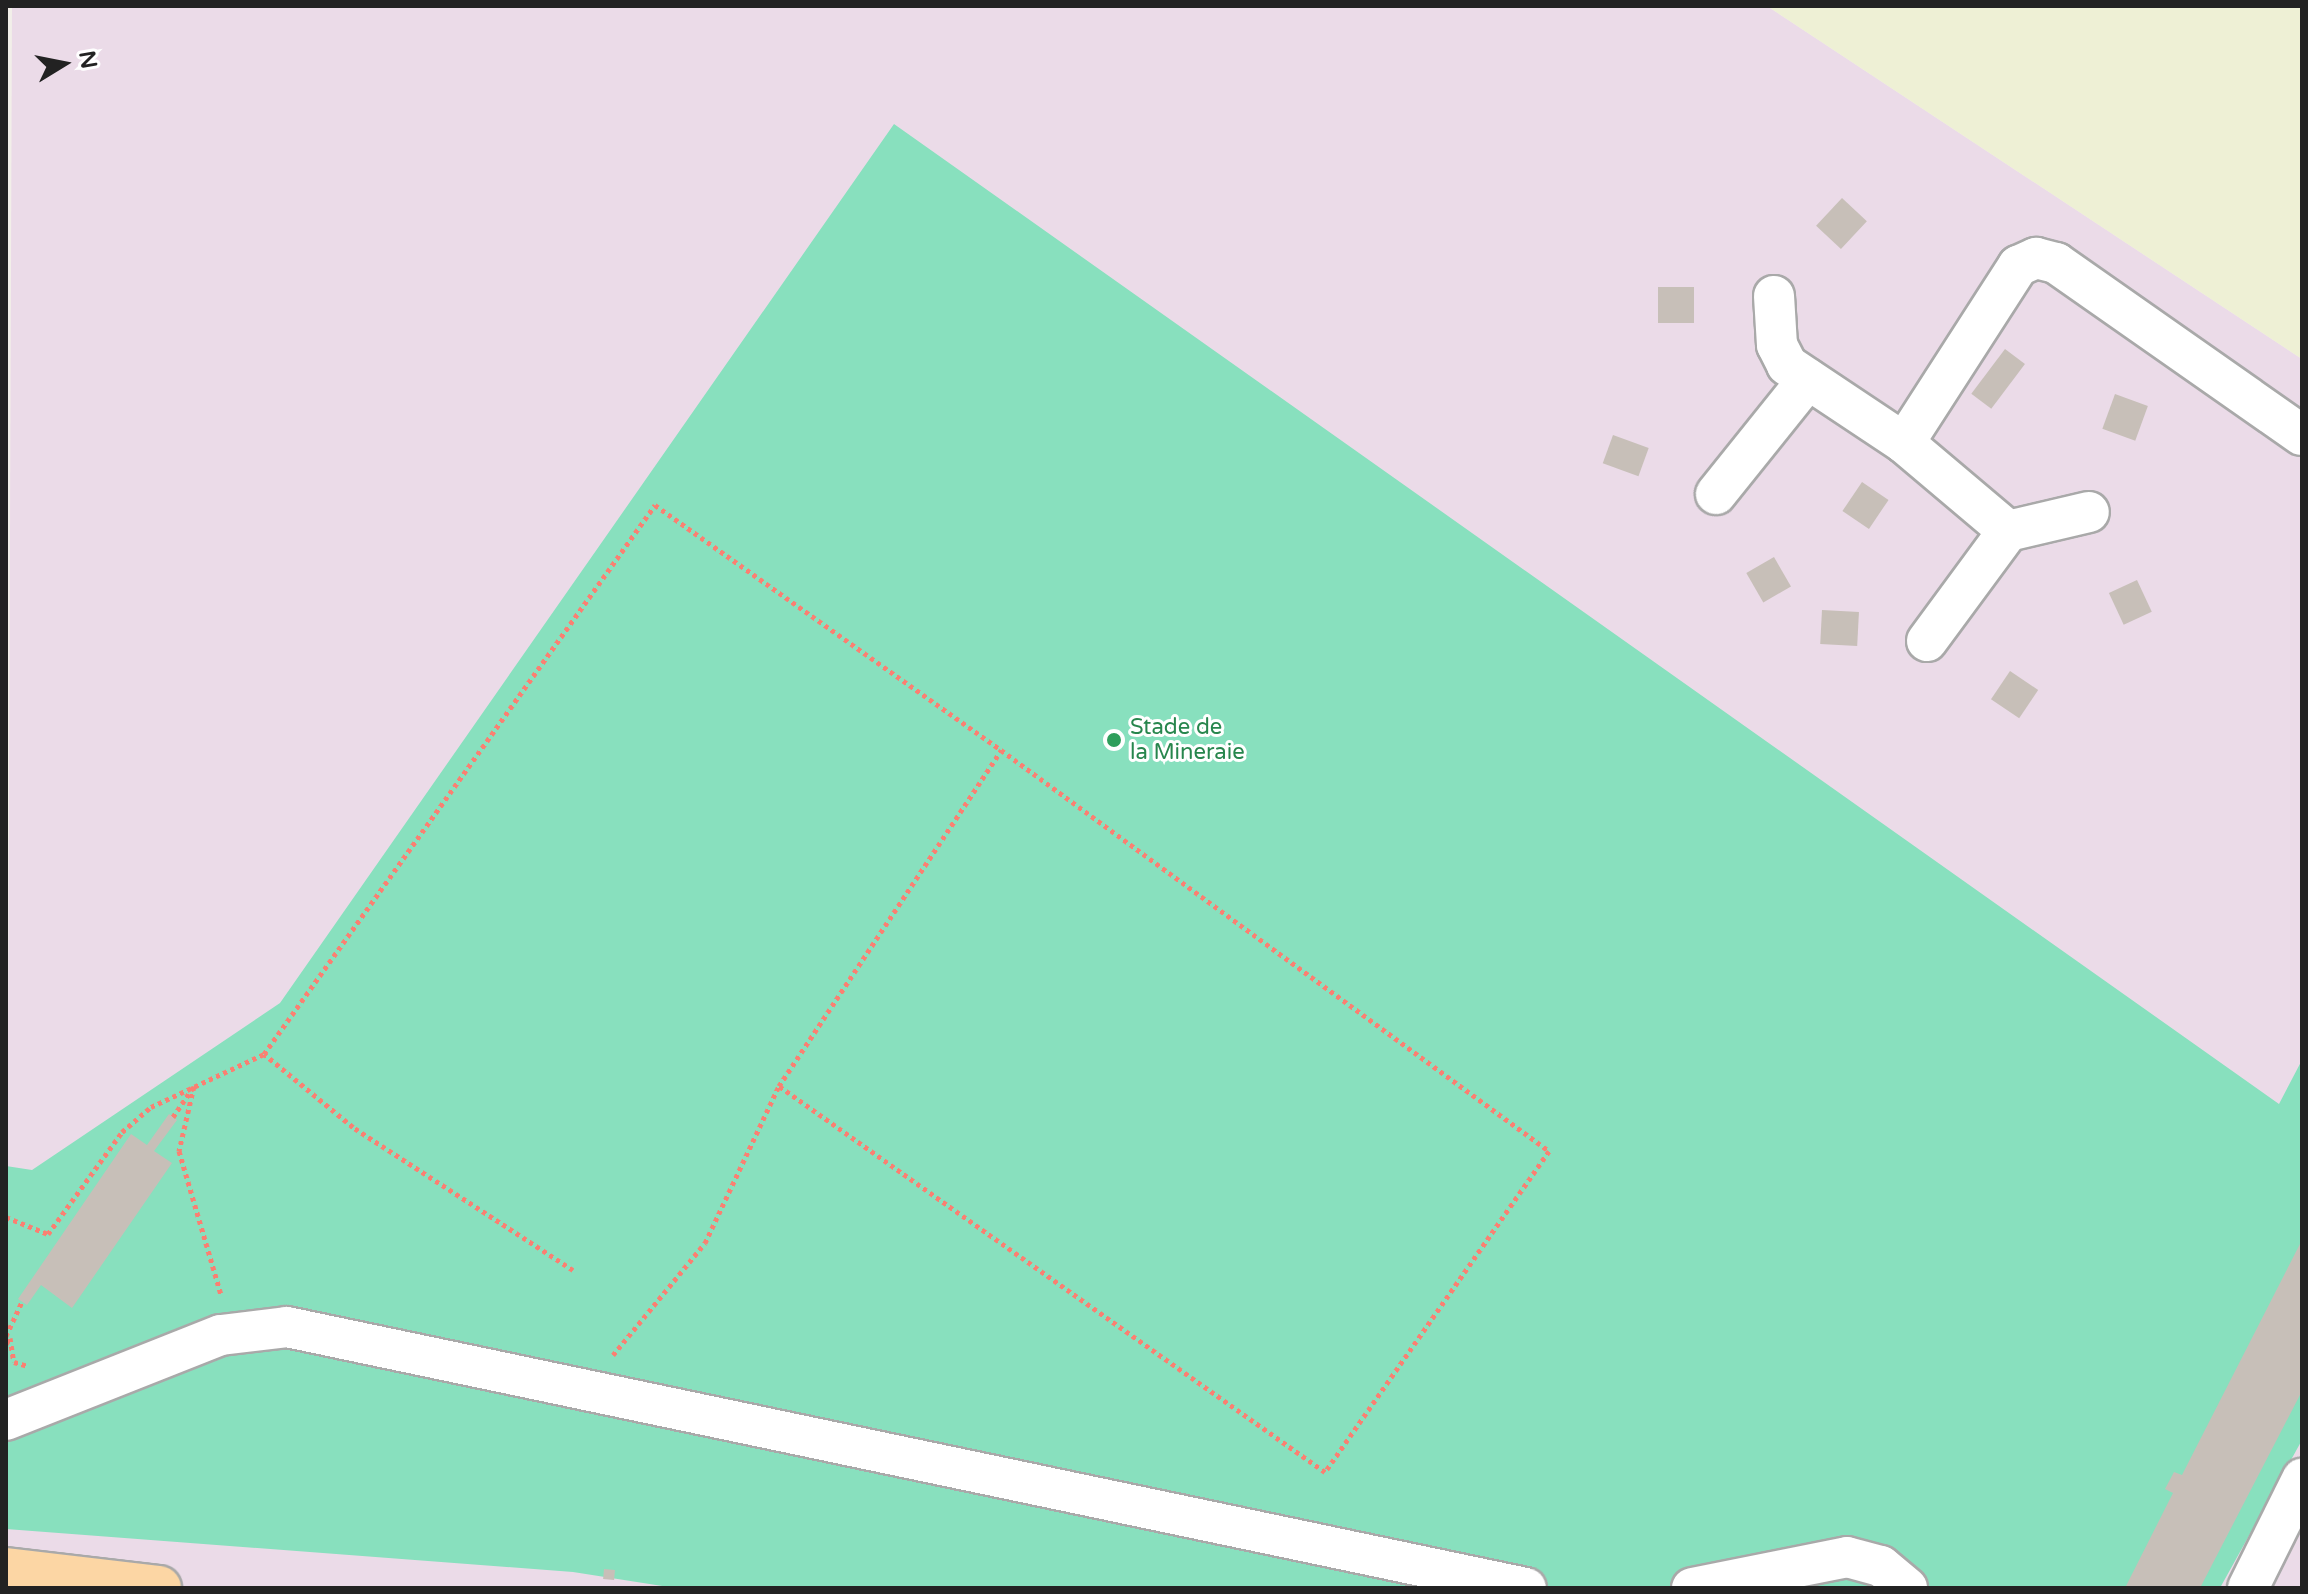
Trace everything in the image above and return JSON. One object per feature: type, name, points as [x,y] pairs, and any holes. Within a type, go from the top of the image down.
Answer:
[{"type":"main road","points":[[6,1570],[159,1588]]},
{"type":"street","points":[[1904,443],[2018,266],[2036,258],[2056,263],[2302,435]]},
{"type":"street","points":[[1774,296],[1777,345],[1787,365],[1904,443],[2008,531]]},
{"type":"street","points":[[1716,494],[1808,379]]},
{"type":"street","points":[[1927,641],[2008,531],[2089,512]]},
{"type":"street","points":[[6,1420],[239,1331],[320,1332],[1526,1588]]},
{"type":"street","points":[[2248,1588],[2302,1479]]},
{"type":"street","points":[[1692,1588],[1847,1557],[1881,1566],[1907,1588]]},
{"type":"path","points":[[6,1217],[48,1234],[122,1132],[194,1086],[264,1054],[655,505],[1001,750],[1549,1151],[1325,1472],[779,1086]]},
{"type":"path","points":[[584,1388],[705,1243],[779,1086],[1001,750]]},
{"type":"path","points":[[264,1054],[353,1127],[573,1270]]},
{"type":"path","points":[[173,1117],[194,1086]]},
{"type":"path","points":[[194,1086],[179,1151],[208,1268],[239,1331]]},
{"type":"path","points":[[6,1336],[22,1302]]},
{"type":"shaded area","points":[[12,6],[1767,6],[2302,359],[2302,1588],[6,1588]]},
{"type":"green space","points":[[1767,6],[2302,6],[2302,359]]},
{"type":"green space","name":"Stade de la Mineraie","points":[[894,124],[2279,1104],[2302,1060],[2302,1440],[2220,1588],[675,1588],[573,1572],[6,1529],[6,1166],[32,1170],[280,1003]]},
{"type":"building","points":[[1842,198],[1867,221],[1841,249],[1816,226]]},
{"type":"building","points":[[1658,287],[1694,287],[1694,323],[1658,323]]},
{"type":"building","points":[[2005,349],[2025,364],[1991,409],[1971,394]]},
{"type":"building","points":[[2115,394],[2148,406],[2135,441],[2102,429]]},
{"type":"building","points":[[1613,435],[1649,448],[1638,476],[1603,463]]},
{"type":"building","points":[[1862,482],[1889,500],[1869,529],[1842,511]]},
{"type":"building","points":[[1774,557],[1791,586],[1763,602],[1746,573]]},
{"type":"building","points":[[2137,580],[2152,612],[2124,625],[2109,593]]},
{"type":"building","points":[[1822,610],[1859,612],[1857,646],[1820,644]]},
{"type":"building","points":[[2010,671],[2038,690],[2019,718],[1991,699]]},
{"type":"building","points":[[169,1114],[177,1120],[154,1151],[172,1163],[72,1308],[41,1285],[27,1305],[18,1299],[131,1134],[147,1145]]},
{"type":"building","points":[[2302,1240],[2302,1391],[2200,1588],[2125,1588],[2173,1493],[2165,1489],[2174,1472],[2182,1475]]},
{"type":"building","points":[[604,1569],[615,1570],[614,1580],[603,1579]]},
{"type":"place","name":"Stade de la Mineraie","points":[[1114,740]]}]
